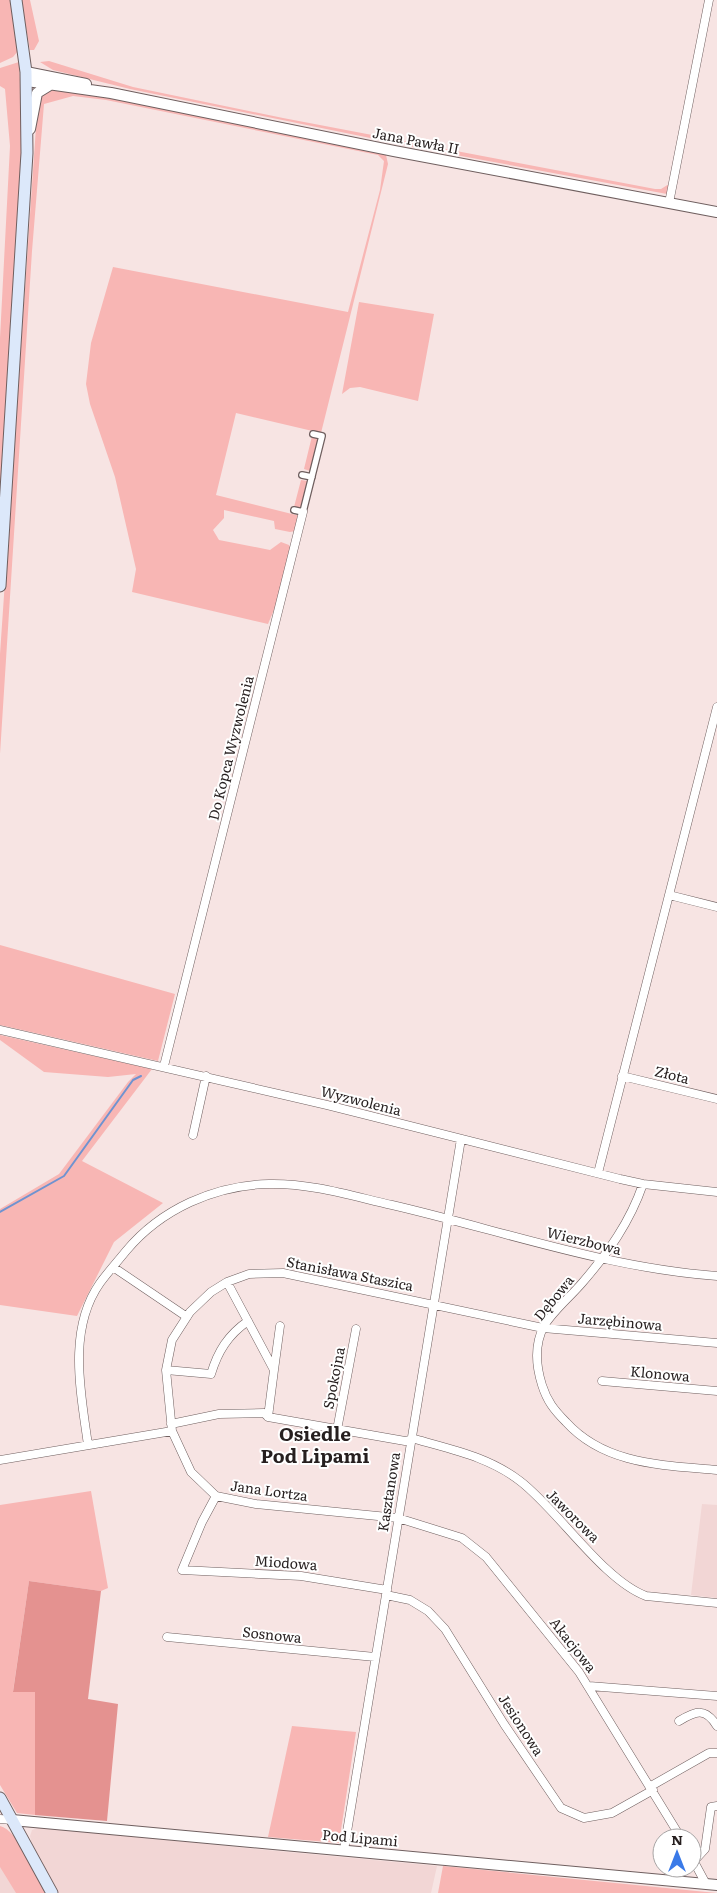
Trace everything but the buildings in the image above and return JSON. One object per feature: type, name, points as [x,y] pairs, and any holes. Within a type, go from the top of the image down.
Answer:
[{"type":"main road","points":[[0,586],[27,153],[26,77],[16,0]]},
{"type":"main road","points":[[0,1798],[6,1820],[52,1893]]},
{"type":"street","points":[[668,203],[709,0]]},
{"type":"street","name":"Jana Pawła II","points":[[26,77],[50,85],[111,93],[400,152],[717,212]]},
{"type":"street","name":"Jana Pawła II","points":[[26,77],[93,86],[111,93]]},
{"type":"street","points":[[27,153],[36,96],[40,89],[50,85]]},
{"type":"street","name":"Do Kopca Wyzwolenia","points":[[164,1066],[322,436],[313,434]]},
{"type":"street","points":[[302,475],[312,478]]},
{"type":"street","points":[[294,510],[303,512]]},
{"type":"street","points":[[598,1173],[669,895],[715,726],[717,707]]},
{"type":"street","points":[[669,895],[717,907]]},
{"type":"street","name":"Wyzwolenia","points":[[0,1030],[206,1076],[643,1184],[717,1192]]},
{"type":"street","points":[[193,1134],[206,1076]]},
{"type":"street","name":"Złota","points":[[622,1076],[717,1099]]},
{"type":"street","name":"Kasztanowa","points":[[344,1850],[461,1139]]},
{"type":"street","name":"Wierzbowa","points":[[88,1445],[78,1365],[87,1308],[99,1284],[134,1242],[159,1220],[186,1205],[224,1189],[269,1184],[314,1187],[448,1218],[602,1259],[640,1267],[717,1276]]},
{"type":"street","name":"Dębowa","points":[[643,1184],[631,1216],[602,1259],[543,1328],[536,1355],[536,1369],[547,1402],[575,1432],[603,1451],[644,1462],[717,1470]]},
{"type":"street","points":[[113,1267],[187,1317]]},
{"type":"street","name":"Stanisława Staszica","points":[[172,1428],[166,1370],[172,1340],[187,1317],[211,1292],[226,1282],[249,1274],[283,1273],[433,1305]]},
{"type":"street","points":[[226,1282],[274,1370]]},
{"type":"street","name":"Jarzębinowa","points":[[433,1305],[543,1328],[717,1343]]},
{"type":"street","points":[[166,1370],[211,1374],[216,1358],[224,1344],[234,1331],[248,1321]]},
{"type":"street","points":[[268,1418],[280,1326]]},
{"type":"street","name":"Spokojna","points":[[337,1430],[356,1329]]},
{"type":"street","name":"Klonowa","points":[[602,1381],[717,1391]]},
{"type":"street","name":"Jaworowa","points":[[172,1428],[219,1414],[264,1413],[268,1418],[410,1440],[477,1456],[503,1469],[522,1483],[612,1573],[635,1592],[646,1596],[717,1603]]},
{"type":"street","points":[[0,1460],[172,1428]]},
{"type":"street","name":"Jana Lortza","points":[[172,1428],[191,1472],[216,1496],[256,1504],[398,1518]]},
{"type":"street","name":"Miodowa","points":[[216,1496],[198,1530],[182,1570],[302,1576],[386,1593]]},
{"type":"street","name":"Akacjowa","points":[[398,1518],[462,1538],[486,1557],[588,1686],[675,1828]]},
{"type":"street","name":"Jesionowa","points":[[386,1593],[410,1600],[428,1611],[445,1629],[504,1724],[561,1808],[584,1818],[612,1814],[709,1753],[716,1752]]},
{"type":"street","name":"Sosnowa","points":[[166,1637],[376,1657]]},
{"type":"street","points":[[588,1686],[717,1696]]},
{"type":"street","points":[[679,1722],[691,1714],[701,1712],[710,1716],[717,1726]]},
{"type":"street","points":[[702,1851],[704,1849],[711,1806],[717,1806]]},
{"type":"street","name":"Pod Lipami","points":[[6,1820],[712,1884]]},
{"type":"street","points":[[702,1871],[712,1884]]},
{"type":"shaded area","points":[[0,0],[10,0],[18,51],[13,57],[0,63]]},
{"type":"shaded area","points":[[21,0],[30,0],[39,41],[34,50],[30,50]]},
{"type":"shaded area","points":[[49,61],[133,87],[283,118],[655,189],[661,189],[669,184],[667,194],[434,151],[130,89],[53,70],[40,62]]},
{"type":"shaded area","points":[[19,62],[21,175],[0,517],[0,338],[10,146],[5,89],[0,86],[0,68]]},
{"type":"shaded area","points":[[50,89],[96,95],[380,152],[386,155],[388,164],[321,433],[236,413],[216,495],[300,516],[295,531],[290,532],[275,529],[274,521],[224,510],[224,518],[213,530],[219,540],[270,550],[281,542],[289,545],[291,549],[276,605],[268,624],[132,592],[136,569],[115,477],[90,404],[86,384],[91,343],[113,267],[348,312],[380,190],[384,161],[378,155],[106,100],[73,96],[44,104],[32,251],[0,754],[0,654],[38,98]]},
{"type":"shaded area","points":[[359,302],[434,314],[418,401],[360,387],[350,388],[342,394]]},
{"type":"shaded area","points":[[312,436],[319,438],[310,471],[304,469]]},
{"type":"shaded area","points":[[301,480],[308,481],[301,508],[294,507]]},
{"type":"shaded area","points":[[0,945],[175,994],[158,1061],[0,1025]]},
{"type":"shaded area","points":[[0,1035],[152,1069],[82,1161],[163,1203],[114,1242],[77,1316],[0,1305],[0,1209],[59,1174],[136,1074],[108,1077],[44,1072],[0,1040]]},
{"type":"shaded area","points":[[91,1491],[108,1588],[101,1591],[29,1581],[13,1691],[35,1692],[35,1815],[17,1813],[0,1785],[0,1505]]},
{"type":"shaded area","points":[[702,1504],[717,1505],[717,1598],[691,1595]]},
{"type":"shaded area","points":[[29,1581],[101,1591],[88,1699],[118,1704],[107,1821],[35,1815],[35,1692],[13,1692]]},
{"type":"shaded area","points":[[292,1726],[356,1732],[339,1843],[268,1837]]},
{"type":"shaded area","points":[[0,1826],[7,1829],[20,1844],[47,1893],[16,1893],[0,1867]]},
{"type":"shaded area","points":[[41,1827],[437,1866],[431,1893],[59,1893],[32,1845],[30,1836],[32,1830]]},
{"type":"shaded area","points":[[0,1864],[19,1893],[0,1893]]},
{"type":"shaded area","points":[[443,1866],[717,1893],[438,1893]]},
{"type":"waterway","points":[[0,1212],[64,1176],[133,1080],[141,1076]]},
{"type":"district","name":"Osiedle Pod Lipami","points":[[315,1445]]}]
